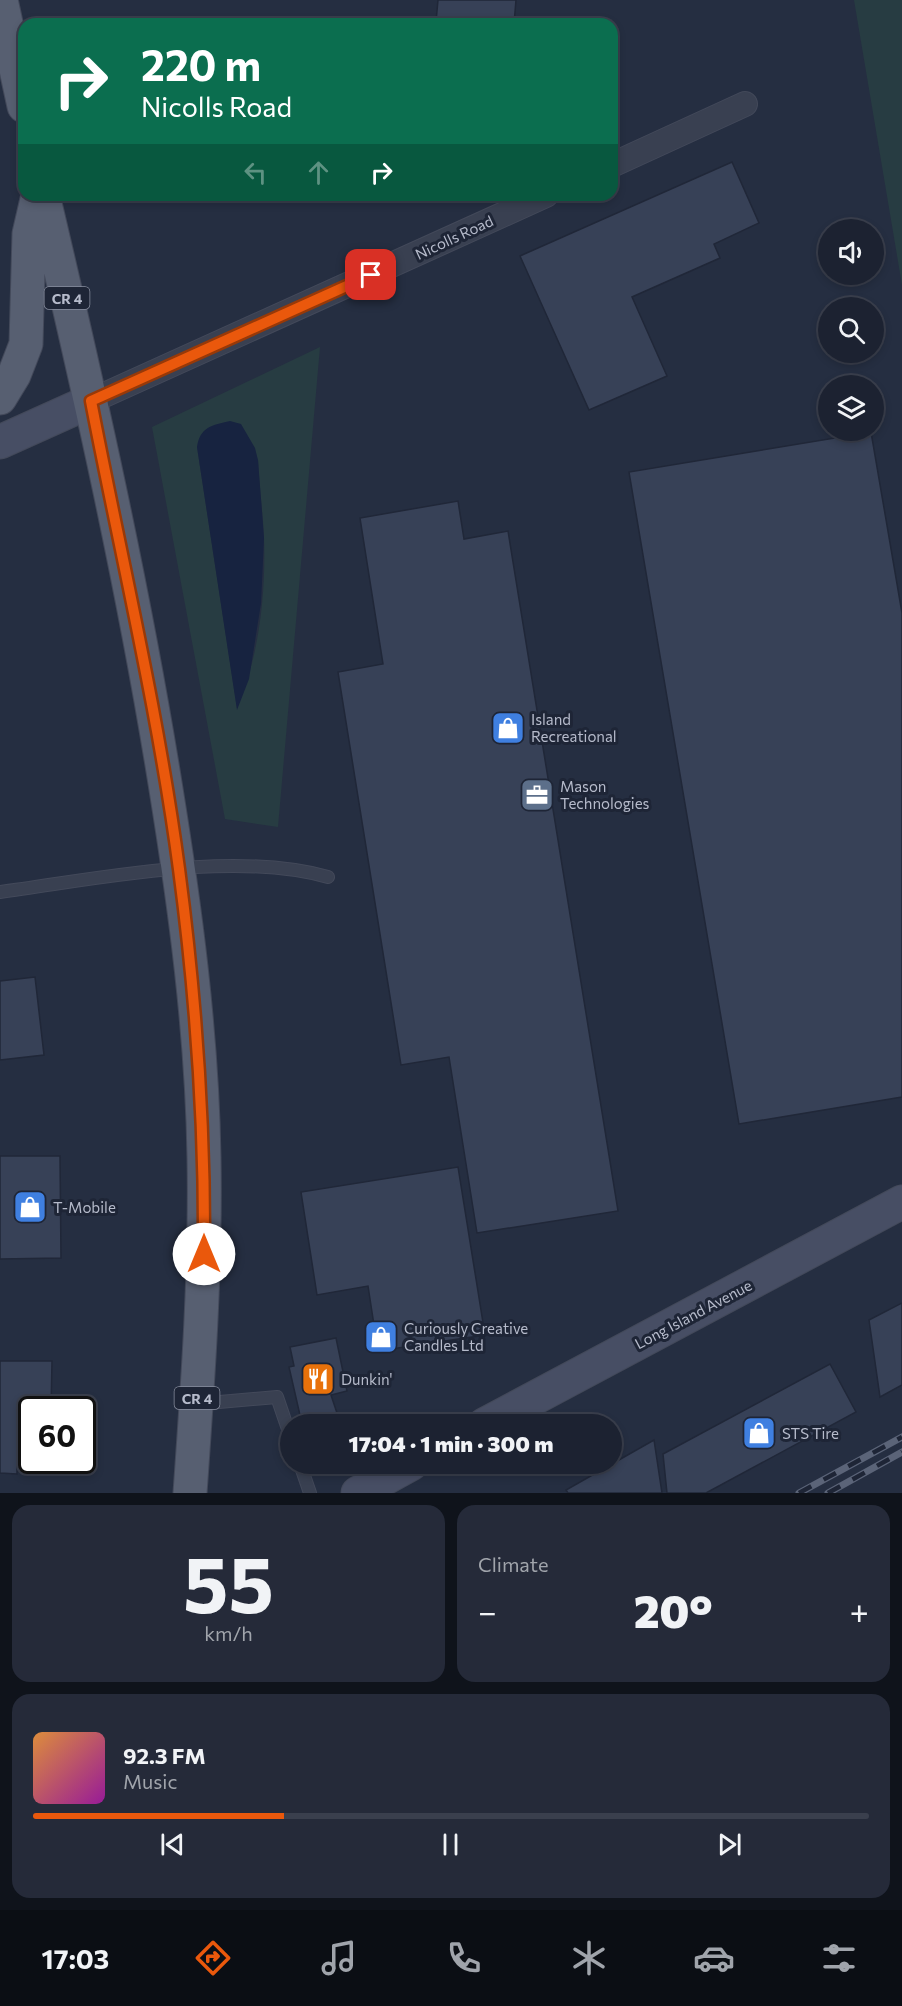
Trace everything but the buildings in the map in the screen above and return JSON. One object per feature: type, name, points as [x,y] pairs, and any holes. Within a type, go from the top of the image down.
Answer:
[{"type":"main road","points":[[1,0],[18,78]]},
{"type":"main road","points":[[0,398],[14,375],[26,344],[29,234],[37,201]]},
{"type":"main road","name":"CR 4","points":[[45,201],[91,401],[153,710],[179,868],[190,967],[204,1155],[203,1312],[190,1493]]},
{"type":"street","points":[[618,162],[745,104]]},
{"type":"street","name":"Nicolls Road","points":[[0,442],[533,201]]},
{"type":"street","name":"Long Island Avenue","points":[[505,1414],[902,1202]]},
{"type":"street","points":[[358,1493],[393,1474]]},
{"type":"lane","points":[[0,892],[179,868],[220,866],[303,870],[328,877]]},
{"type":"lane","points":[[196,1405],[277,1397],[283,1414]]},
{"type":"lane","points":[[303,1474],[310,1493]]},
{"type":"green space","points":[[854,0],[902,0],[902,285]]},
{"type":"green space","points":[[320,347],[278,827],[225,819],[152,427]],"holes":[[[197,447],[258,460],[264,538],[264,581],[256,647],[237,708]]]},
{"type":"water","points":[[230,421],[241,424],[255,448],[264,538],[261,603],[249,679],[237,710],[197,447],[204,431]]},
{"type":"railway","points":[[799,1493],[902,1437]]},
{"type":"railway","points":[[828,1493],[902,1452]]},
{"type":"place","name":"Island Recreational","points":[[508,728]]},
{"type":"place","name":"Mason Technologies","points":[[537,795]]},
{"type":"place","name":"T-Mobile","points":[[30,1207]]},
{"type":"place","name":"Curiously Creative Candles Ltd","points":[[381,1337]]},
{"type":"place","name":"Dunkin'","points":[[318,1379]]},
{"type":"place","name":"STS Tire","points":[[759,1433]]},
{"type":"route","points":[[204,1254],[204,1155],[195,1022],[179,868],[153,710],[91,401],[371,275]]}]
